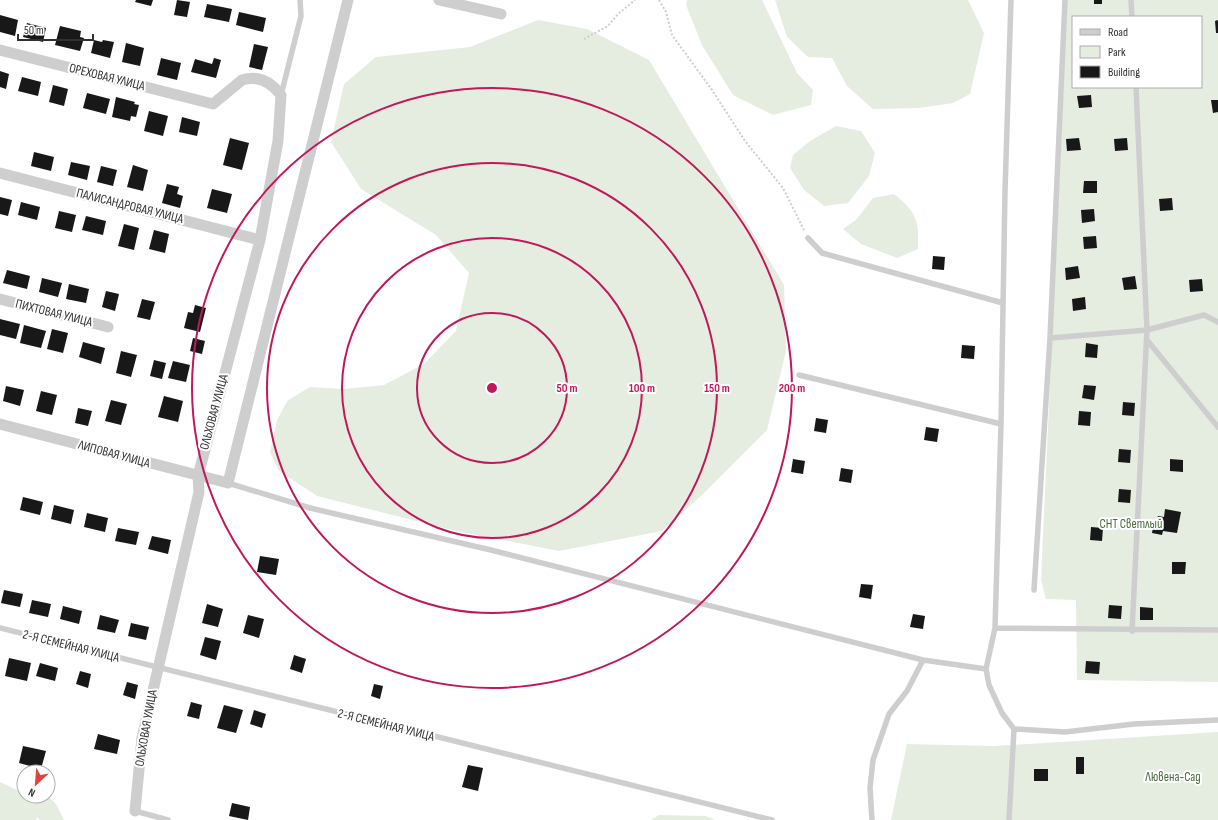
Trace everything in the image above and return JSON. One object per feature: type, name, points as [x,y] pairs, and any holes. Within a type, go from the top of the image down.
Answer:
[{"type":"street","points":[[228,483],[348,0]]},
{"type":"street","points":[[439,0],[501,14]]},
{"type":"street","name":"ОРЕХОВАЯ УЛИЦА","points":[[0,50],[213,104],[246,78],[257,78],[267,82],[276,88],[281,95]]},
{"type":"street","name":"ОЛЬХОВАЯ УЛИЦА","points":[[135,811],[142,738],[199,492],[198,476],[260,240],[278,141],[281,95]]},
{"type":"street","name":"ПАЛИСАНДРОВАЯ УЛИЦА","points":[[0,172],[260,240]]},
{"type":"street","name":"ПИХТОВАЯ УЛИЦА","points":[[0,299],[108,327]]},
{"type":"street","name":"ЛИПОВАЯ УЛИЦА","points":[[0,424],[228,483]]},
{"type":"lane","points":[[281,95],[301,16],[300,0]]},
{"type":"lane","points":[[1009,820],[1014,729],[1002,713],[989,685],[986,669],[995,628],[1011,0]]},
{"type":"lane","points":[[1034,590],[1050,338],[1065,0]]},
{"type":"lane","points":[[1132,0],[1132,16]]},
{"type":"lane","points":[[1132,630],[1147,340],[1136,88]]},
{"type":"lane","points":[[808,238],[822,253],[1003,303]]},
{"type":"lane","points":[[1050,338],[1147,330],[1204,315],[1218,322]]},
{"type":"lane","points":[[1147,340],[1218,427]]},
{"type":"lane","points":[[799,375],[1001,424]]},
{"type":"lane","points":[[228,483],[310,508],[499,552],[923,660],[986,669]]},
{"type":"lane","name":"2-Я СЕМЕЙНАЯ УЛИЦА","points":[[0,628],[772,820]]},
{"type":"lane","points":[[995,628],[1218,630]]},
{"type":"lane","points":[[872,820],[870,788],[872,760],[889,714],[907,691],[923,660]]},
{"type":"lane","points":[[1014,729],[1065,732],[1134,724],[1218,720]]},
{"type":"lane","points":[[135,811],[168,820]]},
{"type":"path","points":[[584,39],[608,26],[618,14],[634,0]]},
{"type":"path","points":[[659,0],[666,12],[672,35],[712,90],[745,141],[783,188],[808,238]]},
{"type":"green space","points":[[687,0],[762,0],[797,73],[813,90],[811,105],[773,115],[733,95],[702,45],[686,5]]},
{"type":"green space","points":[[775,0],[968,0],[984,33],[970,94],[953,103],[919,108],[873,109],[847,86],[832,58],[808,57],[787,37]]},
{"type":"green space","name":"СНТ Светлый","points":[[1062,0],[1218,0],[1218,682],[1077,680],[1076,600],[1046,599],[1041,580],[1064,75]]},
{"type":"green space","points":[[538,20],[587,29],[649,60],[784,285],[786,351],[767,430],[702,495],[662,531],[559,551],[456,531],[317,496],[279,471],[270,452],[277,420],[288,400],[310,387],[344,389],[384,385],[424,364],[456,331],[469,273],[436,235],[361,189],[331,142],[344,84],[376,57],[470,47]]},
{"type":"green space","points":[[836,126],[861,131],[875,153],[869,176],[848,203],[824,206],[804,190],[790,168],[793,155],[810,141]]},
{"type":"green space","points":[[894,194],[912,212],[918,231],[918,249],[897,258],[861,244],[843,229],[856,220],[873,198]]},
{"type":"green space","name":"Лювена-Сад","points":[[1218,732],[1218,820],[891,820],[907,744],[994,746]]},
{"type":"green space","points":[[0,782],[16,790],[16,804],[56,804],[64,820],[40,820],[37,817],[36,820],[0,820]]},
{"type":"green space","points":[[659,815],[706,816],[715,820],[651,820]]},
{"type":"building","points":[[136,0],[153,0],[151,6],[135,2]]},
{"type":"building","points":[[177,0],[190,2],[187,17],[174,15]]},
{"type":"building","points":[[1094,0],[1102,0],[1102,4],[1094,4]]},
{"type":"building","points":[[207,4],[232,9],[229,22],[204,17]]},
{"type":"building","points":[[239,12],[266,18],[263,32],[236,25]]},
{"type":"building","points":[[0,15],[18,20],[15,36],[0,32]]},
{"type":"building","points":[[1218,20],[1218,33],[1216,33],[1215,21]]},
{"type":"building","points":[[27,23],[46,28],[43,42],[23,37]]},
{"type":"building","points":[[60,26],[81,31],[80,37],[84,38],[80,51],[55,45]]},
{"type":"building","points":[[94,40],[114,42],[110,58],[91,53]]},
{"type":"building","points":[[126,43],[144,48],[140,66],[122,62]]},
{"type":"building","points":[[254,44],[268,47],[262,70],[249,67]]},
{"type":"building","points":[[161,58],[181,63],[177,80],[157,75]]},
{"type":"building","points":[[214,58],[221,60],[216,78],[191,72],[195,59],[212,64]]},
{"type":"building","points":[[0,71],[9,74],[6,89],[0,87]]},
{"type":"building","points":[[22,77],[41,82],[38,96],[18,91]]},
{"type":"building","points":[[53,85],[68,89],[64,106],[49,102]]},
{"type":"building","points":[[87,93],[110,99],[106,114],[83,108]]},
{"type":"building","points":[[1091,95],[1092,107],[1079,108],[1077,96]]},
{"type":"building","points":[[116,97],[135,102],[134,104],[139,105],[136,117],[131,116],[130,121],[112,117]]},
{"type":"building","points":[[1211,100],[1218,100],[1218,112],[1213,113]]},
{"type":"building","points":[[149,111],[168,116],[163,136],[144,131]]},
{"type":"building","points":[[182,117],[200,122],[197,136],[179,132]]},
{"type":"building","points":[[230,138],[249,143],[242,170],[223,165]]},
{"type":"building","points":[[1079,138],[1081,150],[1067,151],[1066,139]]},
{"type":"building","points":[[1127,138],[1128,150],[1115,151],[1114,139]]},
{"type":"building","points":[[34,152],[54,157],[51,171],[31,166]]},
{"type":"building","points":[[71,162],[90,166],[87,180],[68,175]]},
{"type":"building","points":[[133,165],[148,170],[143,191],[127,187]]},
{"type":"building","points":[[101,166],[117,170],[113,186],[97,182]]},
{"type":"building","points":[[1084,181],[1097,181],[1097,193],[1083,193]]},
{"type":"building","points":[[167,184],[179,187],[177,194],[183,196],[180,208],[162,203]]},
{"type":"building","points":[[212,189],[232,194],[227,213],[207,208]]},
{"type":"building","points":[[0,197],[12,200],[8,216],[0,214]]},
{"type":"building","points":[[1172,198],[1173,210],[1160,211],[1159,199]]},
{"type":"building","points":[[21,202],[40,207],[37,220],[18,215]]},
{"type":"building","points":[[1094,209],[1095,221],[1082,223],[1081,210]]},
{"type":"building","points":[[59,211],[76,215],[72,232],[55,228]]},
{"type":"building","points":[[86,216],[106,221],[103,235],[82,230]]},
{"type":"building","points":[[124,224],[139,228],[134,250],[118,246]]},
{"type":"building","points":[[154,230],[169,234],[165,253],[149,249]]},
{"type":"building","points":[[1096,236],[1097,248],[1084,249],[1083,237]]},
{"type":"building","points":[[933,256],[945,257],[944,270],[932,269]]},
{"type":"building","points":[[1078,266],[1080,278],[1066,280],[1065,268]]},
{"type":"building","points":[[7,270],[30,276],[27,289],[3,283]]},
{"type":"building","points":[[1135,276],[1137,289],[1124,290],[1122,278]]},
{"type":"building","points":[[42,278],[62,283],[58,297],[39,292]]},
{"type":"building","points":[[1202,279],[1203,291],[1190,292],[1189,280]]},
{"type":"building","points":[[69,284],[89,289],[86,303],[66,299]]},
{"type":"building","points":[[106,291],[119,294],[115,311],[102,307]]},
{"type":"building","points":[[1085,297],[1086,309],[1073,311],[1072,299]]},
{"type":"building","points":[[142,299],[155,302],[150,320],[137,317]]},
{"type":"building","points":[[195,305],[206,308],[200,332],[184,328],[188,312],[193,313]]},
{"type":"building","points":[[0,319],[20,324],[16,339],[0,335]]},
{"type":"building","points":[[24,325],[46,331],[41,348],[20,343]]},
{"type":"building","points":[[52,329],[68,333],[63,353],[47,349]]},
{"type":"building","points":[[193,338],[205,341],[202,354],[190,351]]},
{"type":"building","points":[[83,342],[105,348],[101,364],[79,357]]},
{"type":"building","points":[[1086,343],[1098,345],[1097,358],[1085,357]]},
{"type":"building","points":[[962,345],[975,346],[974,359],[961,358]]},
{"type":"building","points":[[121,351],[137,355],[131,377],[116,373]]},
{"type":"building","points":[[154,360],[166,363],[162,379],[150,376]]},
{"type":"building","points":[[173,361],[190,365],[186,382],[168,378]]},
{"type":"building","points":[[1084,385],[1096,386],[1094,400],[1082,398]]},
{"type":"building","points":[[6,386],[24,390],[20,406],[3,401]]},
{"type":"building","points":[[41,391],[57,395],[52,415],[36,411]]},
{"type":"building","points":[[164,396],[183,401],[178,422],[158,417]]},
{"type":"building","points":[[111,400],[127,404],[121,425],[105,421]]},
{"type":"building","points":[[1123,402],[1135,403],[1134,416],[1122,415]]},
{"type":"building","points":[[78,408],[92,411],[88,426],[75,423]]},
{"type":"building","points":[[1079,411],[1091,412],[1090,426],[1078,425]]},
{"type":"building","points":[[816,418],[828,420],[826,433],[814,431]]},
{"type":"building","points":[[926,427],[939,429],[937,442],[924,440]]},
{"type":"building","points":[[1119,449],[1131,450],[1130,463],[1118,462]]},
{"type":"building","points":[[793,459],[805,461],[803,474],[791,472]]},
{"type":"building","points":[[1170,459],[1183,460],[1183,472],[1170,471]]},
{"type":"building","points":[[841,468],[853,470],[851,483],[839,481]]},
{"type":"building","points":[[1119,489],[1131,490],[1130,503],[1118,502]]},
{"type":"building","points":[[23,497],[43,502],[40,515],[20,510]]},
{"type":"building","points":[[54,505],[74,510],[71,524],[51,519]]},
{"type":"building","points":[[1165,509],[1181,512],[1177,533],[1163,531],[1162,535],[1152,533],[1154,521],[1156,522],[1158,516],[1164,517]]},
{"type":"building","points":[[87,513],[108,518],[105,532],[84,527]]},
{"type":"building","points":[[1091,527],[1103,528],[1102,541],[1090,540]]},
{"type":"building","points":[[118,528],[139,532],[136,545],[115,541]]},
{"type":"building","points":[[152,536],[171,540],[168,554],[148,549]]},
{"type":"building","points":[[260,556],[279,559],[276,575],[257,572]]},
{"type":"building","points":[[1172,562],[1186,562],[1185,574],[1172,574]]},
{"type":"building","points":[[861,584],[873,585],[871,599],[859,597]]},
{"type":"building","points":[[4,590],[23,594],[20,607],[1,603]]},
{"type":"building","points":[[32,600],[51,604],[48,617],[29,613]]},
{"type":"building","points":[[207,604],[223,609],[218,627],[202,623]]},
{"type":"building","points":[[1109,605],[1122,606],[1121,619],[1108,618]]},
{"type":"building","points":[[63,606],[82,611],[79,624],[60,619]]},
{"type":"building","points":[[1140,607],[1153,608],[1153,620],[1140,620]]},
{"type":"building","points":[[913,614],[925,616],[923,629],[910,627]]},
{"type":"building","points":[[100,615],[119,620],[115,633],[97,629]]},
{"type":"building","points":[[248,615],[264,619],[259,638],[243,633]]},
{"type":"building","points":[[131,623],[149,627],[146,640],[128,636]]},
{"type":"building","points":[[205,637],[221,641],[216,660],[200,655]]},
{"type":"building","points":[[294,655],[306,659],[302,673],[290,669]]},
{"type":"building","points":[[9,658],[31,663],[27,681],[5,676]]},
{"type":"building","points":[[1086,661],[1100,662],[1099,674],[1085,673]]},
{"type":"building","points":[[40,663],[58,668],[55,681],[36,676]]},
{"type":"building","points":[[80,671],[91,674],[88,688],[76,684]]},
{"type":"building","points":[[127,682],[138,685],[135,699],[123,695]]},
{"type":"building","points":[[374,684],[383,686],[380,699],[371,696]]},
{"type":"building","points":[[191,702],[202,705],[199,719],[187,716]]},
{"type":"building","points":[[224,705],[243,710],[236,733],[217,728]]},
{"type":"building","points":[[254,710],[266,714],[262,728],[250,724]]},
{"type":"building","points":[[98,734],[120,740],[117,754],[94,749]]},
{"type":"building","points":[[23,746],[46,751],[42,764],[19,763]]},
{"type":"building","points":[[1076,757],[1084,757],[1084,774],[1076,774]]},
{"type":"building","points":[[468,765],[483,768],[478,791],[462,787]]},
{"type":"building","points":[[1034,769],[1048,769],[1048,781],[1034,781]]},
{"type":"building","points":[[232,803],[250,807],[248,820],[229,816]]}]
